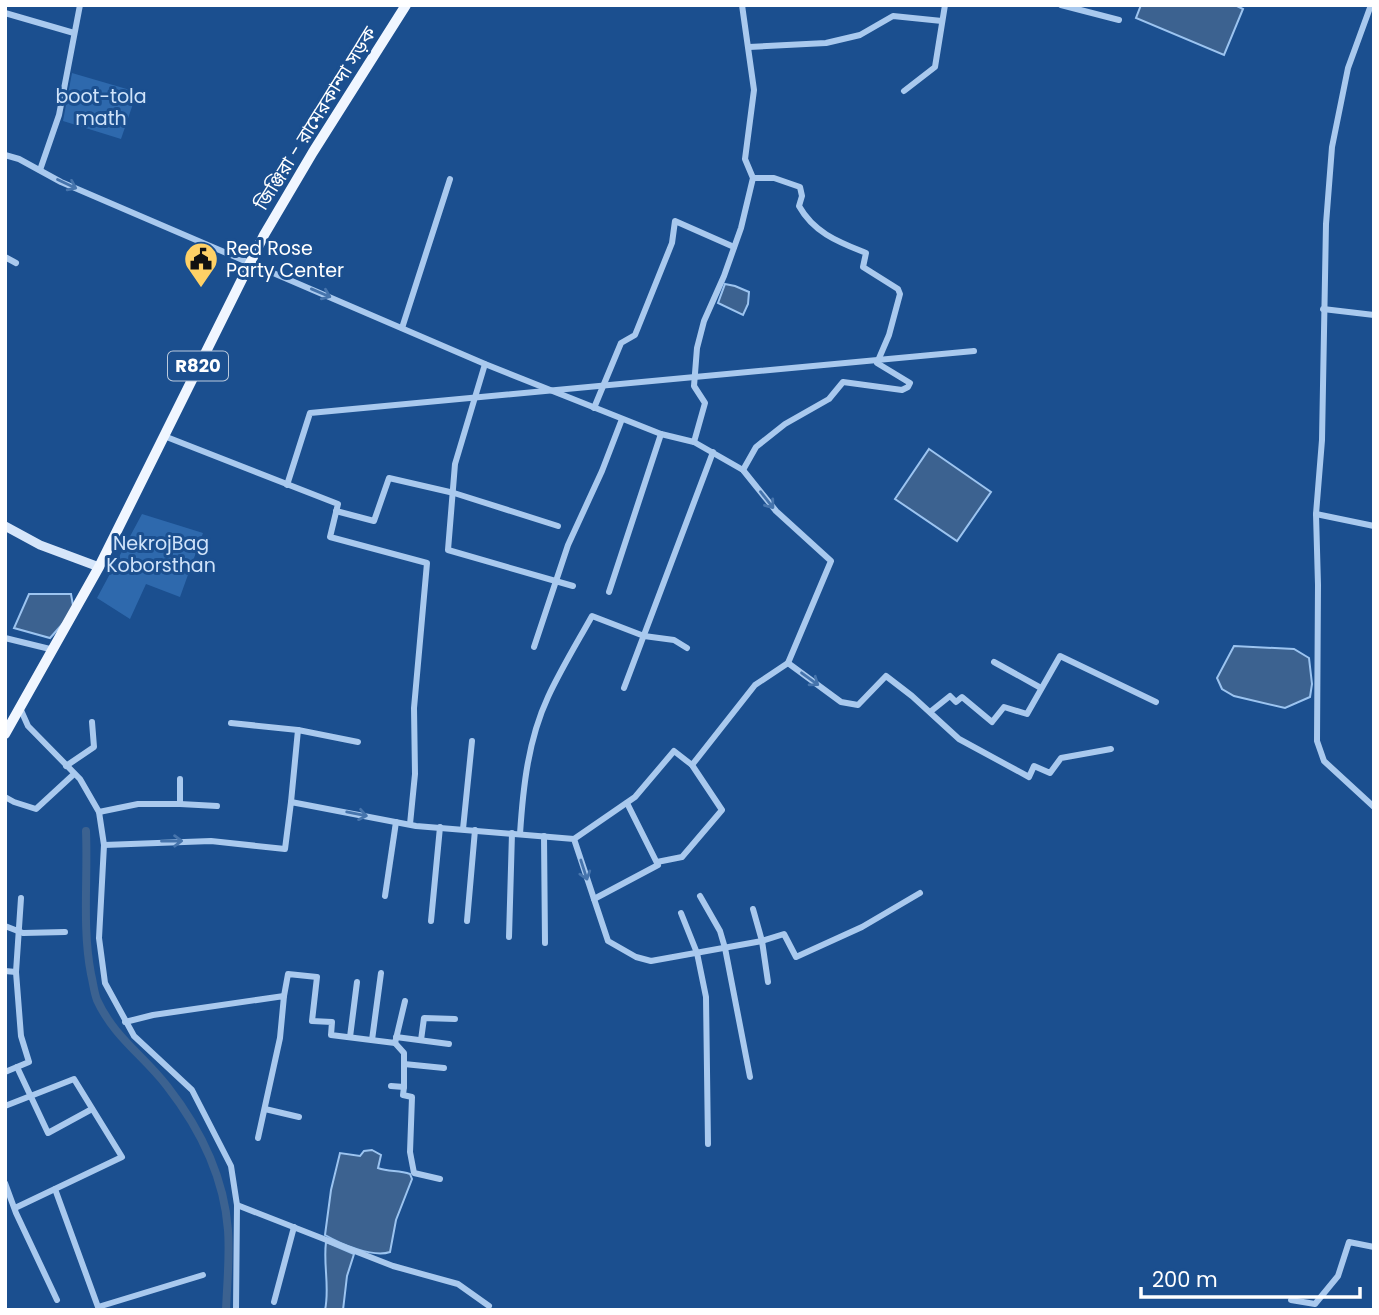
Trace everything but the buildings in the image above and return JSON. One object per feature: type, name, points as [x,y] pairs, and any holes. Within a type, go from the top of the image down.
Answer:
[{"type":"main road","name":"জিঞ্জিরা - রামেরকান্দা সড়ক","points":[[5,734],[99,567],[250,263],[313,152],[406,5]]},
{"type":"street","points":[[40,170],[59,116],[80,5]]},
{"type":"street","points":[[694,442],[705,403],[694,386],[697,348],[704,321],[741,228],[753,178],[745,159],[754,90],[742,5]]},
{"type":"street","points":[[904,91],[934,67],[945,5]]},
{"type":"street","points":[[1061,5],[1119,20]]},
{"type":"street","points":[[1371,5],[1348,68],[1332,147],[1323,310],[1322,440],[1317,514],[1317,741],[1324,761],[1374,807]]},
{"type":"street","points":[[5,13],[74,33]]},
{"type":"street","points":[[749,47],[826,43],[860,35],[894,16],[942,21]]},
{"type":"street","points":[[5,155],[485,364],[661,434],[694,442],[743,470],[776,511],[831,561],[788,663],[755,685],[692,765]]},
{"type":"street","points":[[743,470],[756,447],[785,424],[829,399],[843,382],[902,390],[910,383],[877,363],[893,321],[900,294],[898,289],[863,267],[866,253],[832,239],[805,217],[799,206],[802,195],[800,187],[775,178],[753,178]]},
{"type":"street","points":[[402,328],[450,179]]},
{"type":"street","points":[[594,408],[621,343],[635,335],[672,243],[675,221],[734,247]]},
{"type":"street","points":[[5,257],[16,263]]},
{"type":"street","points":[[1323,310],[1374,316]]},
{"type":"street","points":[[287,485],[310,413],[974,351]]},
{"type":"street","points":[[485,364],[455,464],[448,550],[573,586]]},
{"type":"street","points":[[534,647],[568,545],[602,471],[622,419]]},
{"type":"street","points":[[609,592],[661,434]]},
{"type":"street","points":[[164,436],[338,504],[330,537],[427,563],[414,708],[415,774],[410,824]]},
{"type":"street","points":[[624,688],[713,452]]},
{"type":"street","points":[[336,511],[374,521],[389,478],[454,493],[558,526]]},
{"type":"street","points":[[1317,514],[1374,526]]},
{"type":"street","points":[[5,526],[40,545],[99,567]]},
{"type":"street","points":[[520,834],[524,785],[540,716],[592,616],[644,636],[674,640],[687,648]]},
{"type":"street","points":[[5,638],[54,650]]},
{"type":"street","points":[[930,712],[950,696],[956,702],[962,697],[992,722],[1004,707],[1027,714],[1060,656],[1156,702]]},
{"type":"street","points":[[994,662],[1041,688]]},
{"type":"street","points":[[788,663],[841,702],[858,705],[886,676],[959,739],[1029,777],[1034,766],[1050,773],[1061,758],[1111,749]]},
{"type":"street","points":[[20,707],[28,726],[80,779],[99,812],[104,845],[99,939],[105,983],[134,1036],[192,1090],[231,1166],[237,1205],[236,1310]]},
{"type":"street","points":[[66,766],[94,747],[92,722]]},
{"type":"street","points":[[231,723],[298,730],[358,742]]},
{"type":"street","points":[[104,845],[211,841],[285,849],[298,730]]},
{"type":"street","points":[[463,829],[472,741]]},
{"type":"street","points":[[291,802],[410,824],[574,839],[635,797],[674,751],[692,765],[722,810],[682,857],[657,862]]},
{"type":"street","points":[[5,797],[36,809],[74,774]]},
{"type":"street","points":[[180,779],[180,804]]},
{"type":"street","points":[[594,899],[658,865],[626,803]]},
{"type":"street","points":[[99,812],[138,804],[217,806]]},
{"type":"street","points":[[385,896],[396,822]]},
{"type":"street","points":[[431,920],[440,827]]},
{"type":"street","points":[[467,921],[475,830]]},
{"type":"street","points":[[509,937],[512,833]]},
{"type":"street","points":[[544,836],[545,943]]},
{"type":"street","points":[[574,839],[608,941],[636,957],[651,961],[762,941],[783,934],[796,957],[862,927],[920,893]]},
{"type":"street","points":[[700,896],[720,930],[725,948],[750,1077]]},
{"type":"street","points":[[5,1072],[29,1062],[21,1036],[16,972],[21,898]]},
{"type":"street","points":[[753,909],[762,941],[768,982]]},
{"type":"street","points":[[681,913],[697,953],[706,997],[708,1144]]},
{"type":"street","points":[[5,926],[19,932],[65,932]]},
{"type":"street","points":[[5,971],[16,972]]},
{"type":"street","points":[[372,1040],[381,973]]},
{"type":"street","points":[[258,1138],[280,1038],[288,974],[317,977],[312,1021],[332,1022],[331,1035],[449,1044]]},
{"type":"street","points":[[350,1037],[357,982]]},
{"type":"street","points":[[125,1022],[153,1014],[284,996]]},
{"type":"street","points":[[405,1001],[395,1040],[404,1053],[403,1095],[412,1097],[410,1152],[414,1173],[440,1179]]},
{"type":"street","points":[[421,1040],[424,1018],[455,1019]]},
{"type":"street","points":[[404,1064],[444,1068]]},
{"type":"street","points":[[17,1067],[48,1133],[92,1109]]},
{"type":"street","points":[[5,1105],[74,1079],[121,1157],[15,1208]]},
{"type":"street","points":[[391,1086],[404,1087]]},
{"type":"street","points":[[265,1109],[299,1116]]},
{"type":"street","points":[[5,1183],[57,1300]]},
{"type":"street","points":[[55,1188],[99,1307],[203,1275]]},
{"type":"street","points":[[237,1205],[393,1266],[458,1283],[489,1306]]},
{"type":"street","points":[[274,1302],[294,1227]]},
{"type":"street","points":[[1292,1300],[1315,1304],[1338,1276],[1349,1241],[1374,1247]]},
{"type":"green space","name":"boot-tola math","points":[[72,73],[137,92],[121,139],[63,121]]},
{"type":"green space","name":"NekrojBag Koborsthan","points":[[142,514],[203,533],[180,597],[146,584],[130,619],[97,598]]},
{"type":"shaded area","points":[[1141,5],[1235,5],[1243,9],[1224,55],[1136,18]]},
{"type":"shaded area","points":[[725,284],[749,292],[743,315],[718,303]]},
{"type":"shaded area","points":[[929,449],[991,492],[957,541],[895,499]]},
{"type":"shaded area","points":[[29,594],[71,594],[74,611],[50,638],[14,628]]},
{"type":"shaded area","points":[[1234,646],[1294,649],[1309,658],[1312,684],[1310,697],[1285,708],[1234,696],[1222,689],[1217,678]]},
{"type":"shaded area","points":[[372,1150],[381,1155],[378,1168],[410,1174],[412,1179],[396,1220],[390,1252],[383,1253],[357,1249],[325,1235],[331,1190],[340,1153],[360,1156],[364,1151]]},
{"type":"shaded area","points":[[326,1242],[354,1254],[347,1276],[343,1310],[325,1310]]},
{"type":"waterway","points":[[86,831],[88,956],[96,997],[112,1025],[179,1102],[208,1154],[226,1210],[229,1260],[226,1310]]},
{"type":"place","name":"Red Rose Party Center","points":[[201,289]]}]
